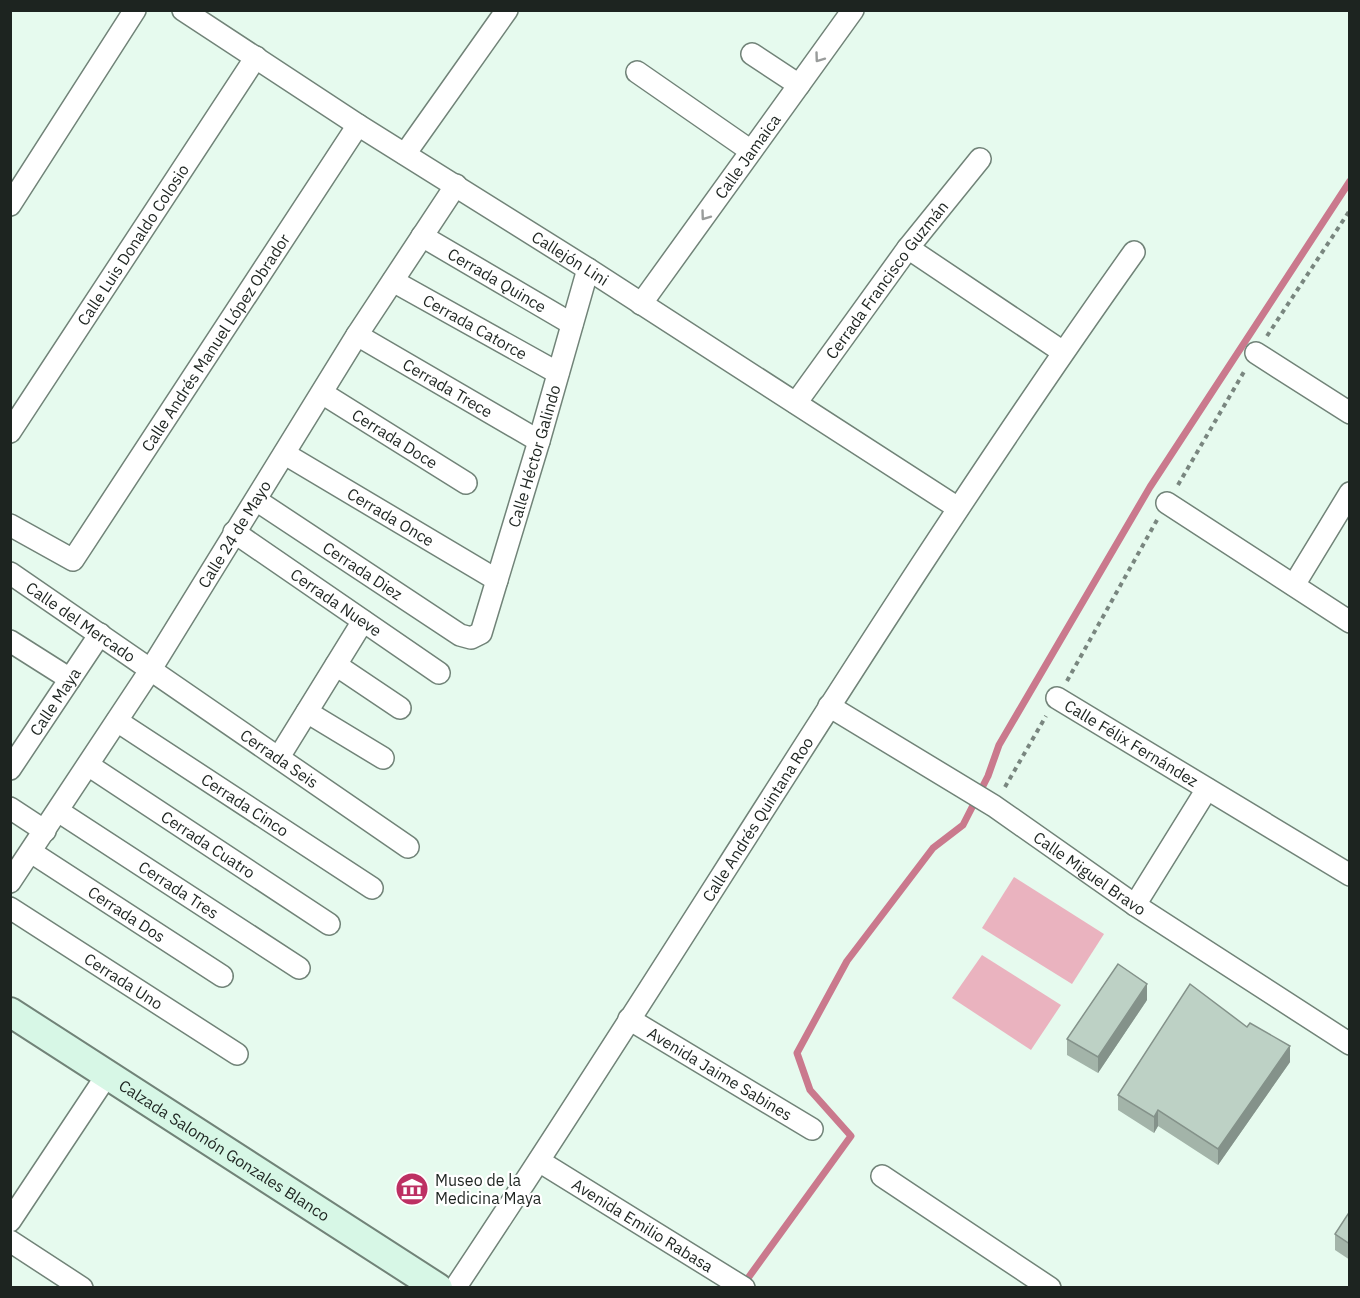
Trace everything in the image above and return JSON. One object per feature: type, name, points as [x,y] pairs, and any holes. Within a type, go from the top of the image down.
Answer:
[{"type":"street","points":[[10,205],[135,10]]},
{"type":"street","points":[[405,154],[507,10]]},
{"type":"street","name":"Calle Jamaica","points":[[641,304],[853,10]]},
{"type":"street","name":"Callejón Lini","points":[[190,12],[358,125],[456,184],[957,508]]},
{"type":"street","points":[[752,54],[799,85]]},
{"type":"street","name":"Calle Luis Donaldo Colosio","points":[[10,432],[256,57]]},
{"type":"street","points":[[637,72],[751,151]]},
{"type":"street","name":"Calle Andrés Manuel López Obrador","points":[[10,525],[73,560],[358,125]]},
{"type":"street","name":"Cerrada Francisco Guzmán","points":[[796,403],[908,248],[980,159]]},
{"type":"street","name":"Calle 24 de Mayo","points":[[11,881],[151,669],[357,335],[456,184]]},
{"type":"street","name":"Cerrada Quince","points":[[422,236],[572,324]]},
{"type":"street","points":[[908,248],[1063,352]]},
{"type":"street","name":"Calle Andrés Quintana Roo","points":[[455,1287],[539,1161],[957,508],[1134,252]]},
{"type":"street","name":"Calle Héctor Galindo","points":[[471,638],[481,633],[588,269]]},
{"type":"street","name":"Cerrada Catorce","points":[[393,281],[558,373]]},
{"type":"street","name":"Cerrada Trece","points":[[357,335],[539,441]]},
{"type":"street","points":[[1256,353],[1350,413]]},
{"type":"street","name":"Cerrada Doce","points":[[322,393],[466,483]]},
{"type":"street","name":"Cerrada Once","points":[[285,454],[497,580]]},
{"type":"street","points":[[1294,585],[1350,493]]},
{"type":"street","name":"Cerrada Diez","points":[[256,500],[460,635],[471,638]]},
{"type":"street","points":[[1167,504],[1350,622]]},
{"type":"street","name":"Cerrada Nueve","points":[[234,532],[439,673]]},
{"type":"street","name":"Calle del Mercado","points":[[10,573],[151,669]]},
{"type":"street","points":[[279,757],[363,621]]},
{"type":"street","name":"Calle Maya","points":[[10,769],[100,634]]},
{"type":"street","points":[[10,641],[70,679]]},
{"type":"street","points":[[336,665],[400,708]]},
{"type":"street","name":"Cerrada Seis","points":[[151,669],[408,847]]},
{"type":"street","name":"Calle Félix Fernández","points":[[1057,698],[1350,875]]},
{"type":"street","name":"Calle Miguel Bravo","points":[[829,706],[994,806],[1135,905],[1350,1044]]},
{"type":"street","points":[[307,712],[383,758]]},
{"type":"street","name":"Cerrada Cinco","points":[[117,721],[372,888]]},
{"type":"street","name":"Cerrada Cuatro","points":[[88,765],[329,924]]},
{"type":"street","points":[[1135,905],[1207,789]]},
{"type":"street","points":[[10,808],[45,831]]},
{"type":"street","name":"Cerrada Tres","points":[[58,811],[299,968]]},
{"type":"street","name":"Cerrada Dos","points":[[31,852],[222,976]]},
{"type":"street","name":"Cerrada Uno","points":[[10,908],[237,1054]]},
{"type":"street","name":"Calzada Salomón Gonzales Blanco","points":[[10,1012],[421,1283]]},
{"type":"street","name":"Avenida Jaime Sabines","points":[[629,1020],[812,1129]]},
{"type":"street","points":[[10,1221],[107,1075]]},
{"type":"street","name":"Avenida Emilio Rabasa","points":[[539,1161],[744,1287]]},
{"type":"street","points":[[882,1176],[1050,1287]]},
{"type":"street","points":[[10,1241],[82,1287]]},
{"type":"shaded area","points":[[1014,877],[1104,934],[1072,984],[982,928]]},
{"type":"shaded area","points":[[982,955],[1061,1005],[1031,1050],[952,998]]},
{"type":"building","points":[[1118,964],[1147,984],[1098,1057],[1067,1039]]},
{"type":"building","points":[[1190,984],[1247,1027],[1250,1023],[1290,1046],[1218,1149],[1158,1110],[1154,1117],[1118,1095]]},
{"type":"building","points":[[1350,1211],[1350,1244],[1335,1234]]},
{"type":"waterway","points":[[743,1285],[851,1136],[810,1090],[797,1053],[847,961],[933,848],[963,825],[988,776],[999,745],[1150,487],[1350,181]]},
{"type":"place","name":"Museo de la Medicina Maya","points":[[412,1189]]}]
